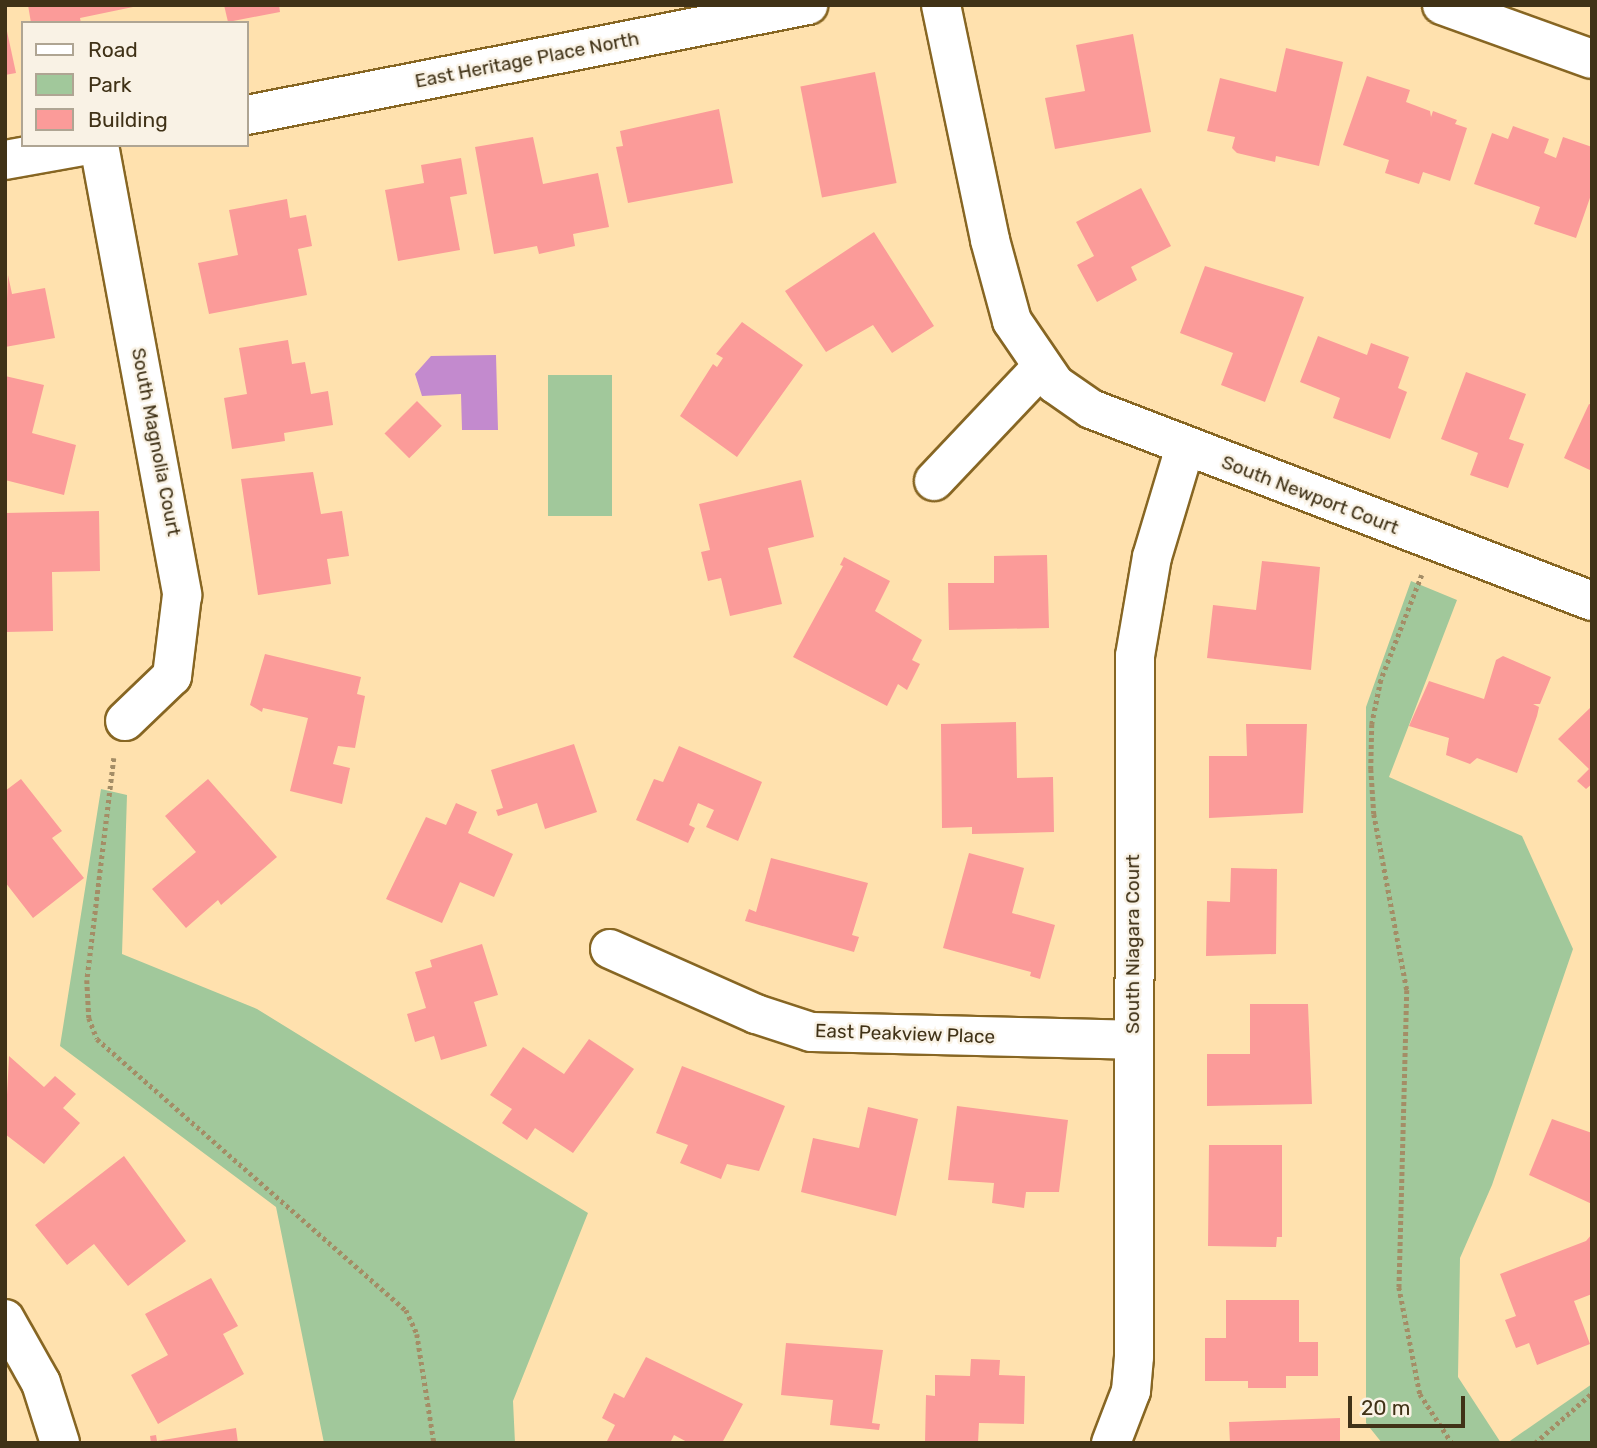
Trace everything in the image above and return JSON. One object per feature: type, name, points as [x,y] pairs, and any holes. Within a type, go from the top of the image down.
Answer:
[{"type":"street","name":"East Heritage Place North","points":[[248,115],[808,5]]},
{"type":"street","name":"South Newport Court","points":[[941,5],[990,240],[1012,321],[1041,368],[1091,409],[1592,601]]},
{"type":"street","points":[[1442,5],[1592,59]]},
{"type":"street","points":[[5,160],[77,147]]},
{"type":"street","name":"South Magnolia Court","points":[[99,147],[179,559],[182,595],[172,676],[125,721]]},
{"type":"street","points":[[934,481],[1041,368]]},
{"type":"street","name":"South Niagara Court","points":[[1111,1443],[1131,1391],[1134,1357],[1135,656],[1152,557],[1185,447]]},
{"type":"street","name":"East Peakview Place","points":[[610,948],[756,1014],[811,1032],[1133,1040]]},
{"type":"street","points":[[5,1320],[41,1383],[60,1443]]},
{"type":"path","points":[[1436,542],[1381,680],[1372,724],[1371,769],[1374,814],[1407,990],[1399,1287],[1420,1394],[1452,1443]]},
{"type":"path","points":[[125,721],[109,776],[87,980],[93,1028],[106,1047],[406,1310],[417,1334],[434,1443]]},
{"type":"path","points":[[1535,1443],[1592,1393]]},
{"type":"green space","points":[[548,375],[612,375],[612,516],[548,516]]},
{"type":"green space","points":[[1411,581],[1457,600],[1389,777],[1522,836],[1573,949],[1492,1185],[1460,1258],[1458,1377],[1501,1443],[1382,1443],[1366,1423],[1366,707]]},
{"type":"green space","points":[[101,789],[127,795],[122,954],[257,1009],[588,1213],[513,1401],[515,1443],[324,1443],[276,1207],[60,1046]]},
{"type":"green space","points":[[1592,1384],[1592,1443],[1507,1443]]},
{"type":"shaded area","points":[[496,355],[498,430],[462,430],[461,394],[422,396],[415,374],[431,356]]},
{"type":"building","points":[[28,5],[133,5],[80,18],[81,21],[31,21]]},
{"type":"building","points":[[224,5],[279,5],[280,12],[228,21]]},
{"type":"building","points":[[5,22],[16,73],[5,75]]},
{"type":"building","points":[[1133,34],[1151,132],[1055,149],[1045,98],[1085,91],[1076,45]]},
{"type":"building","points":[[1286,48],[1343,62],[1319,166],[1276,156],[1275,162],[1237,153],[1232,148],[1235,137],[1207,131],[1220,78],[1276,92]]},
{"type":"building","points":[[875,72],[897,183],[822,197],[800,87]]},
{"type":"building","points":[[1367,76],[1410,90],[1406,102],[1430,111],[1431,117],[1433,111],[1457,120],[1455,124],[1467,128],[1450,181],[1423,172],[1419,184],[1385,173],[1389,160],[1343,145]]},
{"type":"building","points":[[719,109],[733,183],[628,203],[616,147],[623,146],[620,131]]},
{"type":"building","points":[[1513,126],[1549,139],[1544,153],[1556,158],[1563,137],[1592,147],[1592,192],[1576,238],[1534,224],[1540,207],[1474,184],[1492,133],[1508,139]]},
{"type":"building","points":[[533,137],[543,184],[598,173],[609,227],[573,234],[575,246],[539,254],[537,246],[494,254],[475,147]]},
{"type":"building","points":[[461,158],[467,194],[450,197],[460,250],[398,261],[385,190],[424,183],[421,165]]},
{"type":"building","points":[[1141,188],[1171,246],[1131,267],[1137,280],[1097,302],[1077,265],[1094,256],[1076,222]]},
{"type":"building","points":[[287,199],[290,218],[306,215],[312,246],[298,249],[307,295],[209,314],[198,263],[238,255],[229,210]]},
{"type":"building","points":[[874,232],[934,326],[892,353],[873,325],[826,352],[785,291]]},
{"type":"building","points":[[1205,266],[1304,297],[1265,402],[1221,385],[1233,353],[1180,333]]},
{"type":"building","points":[[8,275],[12,294],[45,288],[55,338],[5,347]]},
{"type":"building","points":[[742,322],[803,365],[737,457],[680,416],[713,364],[717,367],[723,358],[716,354]]},
{"type":"building","points":[[1318,336],[1367,355],[1371,343],[1409,357],[1398,388],[1407,392],[1390,439],[1333,418],[1340,398],[1300,382]]},
{"type":"building","points":[[288,340],[292,364],[305,362],[311,394],[328,391],[333,425],[284,433],[285,441],[232,449],[224,398],[247,394],[239,348]]},
{"type":"building","points":[[1466,372],[1526,394],[1509,439],[1524,444],[1508,488],[1470,475],[1478,453],[1441,439]]},
{"type":"building","points":[[5,376],[44,385],[32,433],[76,445],[64,495],[5,480]]},
{"type":"building","points":[[417,401],[442,426],[409,458],[384,434]]},
{"type":"building","points":[[1589,404],[1592,405],[1592,471],[1564,458]]},
{"type":"building","points":[[313,472],[321,514],[342,511],[349,556],[327,559],[331,584],[258,595],[241,479]]},
{"type":"building","points":[[801,480],[814,537],[768,548],[782,604],[730,616],[721,578],[708,581],[701,552],[710,550],[699,504]]},
{"type":"building","points":[[99,511],[100,571],[52,572],[53,631],[5,632],[5,513]]},
{"type":"building","points":[[1047,555],[1049,628],[949,630],[948,583],[994,583],[994,556]]},
{"type":"building","points":[[844,557],[890,581],[875,611],[922,640],[912,660],[920,664],[907,690],[898,684],[887,706],[793,657],[843,566],[840,565]]},
{"type":"building","points":[[1262,561],[1320,567],[1311,670],[1207,658],[1213,605],[1256,610]]},
{"type":"building","points":[[265,654],[361,677],[357,694],[365,696],[355,748],[338,746],[333,764],[350,768],[342,804],[290,791],[308,718],[263,708],[262,712],[250,705]]},
{"type":"building","points":[[1503,656],[1551,677],[1540,704],[1533,704],[1539,707],[1537,716],[1517,773],[1477,758],[1470,764],[1446,755],[1449,738],[1409,726],[1429,681],[1484,699],[1496,660]]},
{"type":"building","points":[[1592,706],[1592,784],[1586,789],[1577,781],[1589,769],[1558,739]]},
{"type":"building","points":[[1016,722],[1017,778],[1053,777],[1054,832],[972,834],[972,827],[942,828],[941,724]]},
{"type":"building","points":[[1246,724],[1307,724],[1303,813],[1209,818],[1209,756],[1247,756]]},
{"type":"building","points":[[574,744],[597,812],[545,829],[537,803],[498,816],[496,810],[503,808],[491,770]]},
{"type":"building","points":[[679,746],[762,782],[738,841],[706,827],[714,810],[698,803],[689,825],[695,828],[688,843],[636,820],[654,779],[663,782]]},
{"type":"building","points":[[21,779],[62,831],[52,838],[84,878],[33,918],[5,882],[5,791]]},
{"type":"building","points":[[208,779],[277,857],[221,905],[218,900],[186,928],[152,889],[196,852],[165,816]]},
{"type":"building","points":[[456,803],[477,812],[468,833],[513,854],[494,897],[460,882],[442,923],[386,899],[426,817],[446,825]]},
{"type":"building","points":[[969,853],[1024,868],[1012,913],[1055,925],[1040,979],[1030,976],[1031,972],[943,948]]},
{"type":"building","points":[[771,858],[868,883],[852,935],[859,937],[854,952],[745,921],[749,909],[756,912]]},
{"type":"building","points":[[1231,868],[1277,869],[1276,954],[1206,956],[1207,901],[1230,902]]},
{"type":"building","points":[[482,944],[498,995],[474,1002],[487,1046],[441,1060],[434,1036],[415,1042],[407,1014],[426,1008],[415,972],[432,967],[430,960]]},
{"type":"building","points":[[1250,1004],[1308,1004],[1312,1104],[1207,1106],[1207,1054],[1250,1054]]},
{"type":"building","points":[[589,1039],[634,1069],[573,1153],[535,1128],[527,1140],[502,1123],[512,1109],[490,1095],[523,1047],[564,1074]]},
{"type":"building","points":[[9,1056],[44,1087],[55,1076],[76,1094],[63,1108],[80,1123],[44,1164],[5,1134]]},
{"type":"building","points":[[682,1066],[785,1106],[759,1171],[727,1164],[721,1179],[680,1163],[688,1145],[656,1133]]},
{"type":"building","points":[[957,1106],[1068,1120],[1059,1192],[1026,1192],[1024,1208],[992,1203],[994,1183],[948,1180]]},
{"type":"building","points":[[868,1107],[918,1119],[896,1216],[801,1192],[813,1138],[859,1148]]},
{"type":"building","points":[[1552,1119],[1592,1133],[1592,1204],[1529,1175]]},
{"type":"building","points":[[1209,1145],[1282,1145],[1282,1237],[1277,1237],[1276,1247],[1208,1246]]},
{"type":"building","points":[[124,1156],[186,1241],[128,1286],[94,1244],[67,1265],[35,1225]]},
{"type":"building","points":[[1592,1234],[1592,1294],[1574,1301],[1590,1344],[1537,1365],[1529,1343],[1516,1348],[1505,1320],[1516,1316],[1500,1274],[1586,1241]]},
{"type":"building","points":[[211,1278],[238,1326],[223,1334],[244,1374],[158,1424],[131,1375],[168,1355],[145,1314]]},
{"type":"building","points":[[1226,1300],[1299,1300],[1299,1342],[1318,1342],[1318,1376],[1286,1376],[1286,1388],[1248,1388],[1248,1381],[1205,1381],[1205,1338],[1226,1338]]},
{"type":"building","points":[[786,1343],[883,1350],[872,1423],[880,1424],[879,1430],[830,1425],[833,1400],[781,1395]]},
{"type":"building","points":[[646,1357],[743,1404],[722,1443],[689,1443],[674,1435],[670,1443],[606,1443],[615,1425],[602,1418],[614,1393],[624,1398]]},
{"type":"building","points":[[971,1359],[1000,1360],[999,1375],[1025,1376],[1024,1424],[979,1423],[978,1443],[925,1443],[926,1395],[935,1396],[935,1375],[970,1376]]},
{"type":"building","points":[[1340,1418],[1340,1443],[1230,1443],[1229,1422]]},
{"type":"building","points":[[236,1428],[238,1443],[151,1443],[150,1436],[156,1435],[157,1441]]}]
